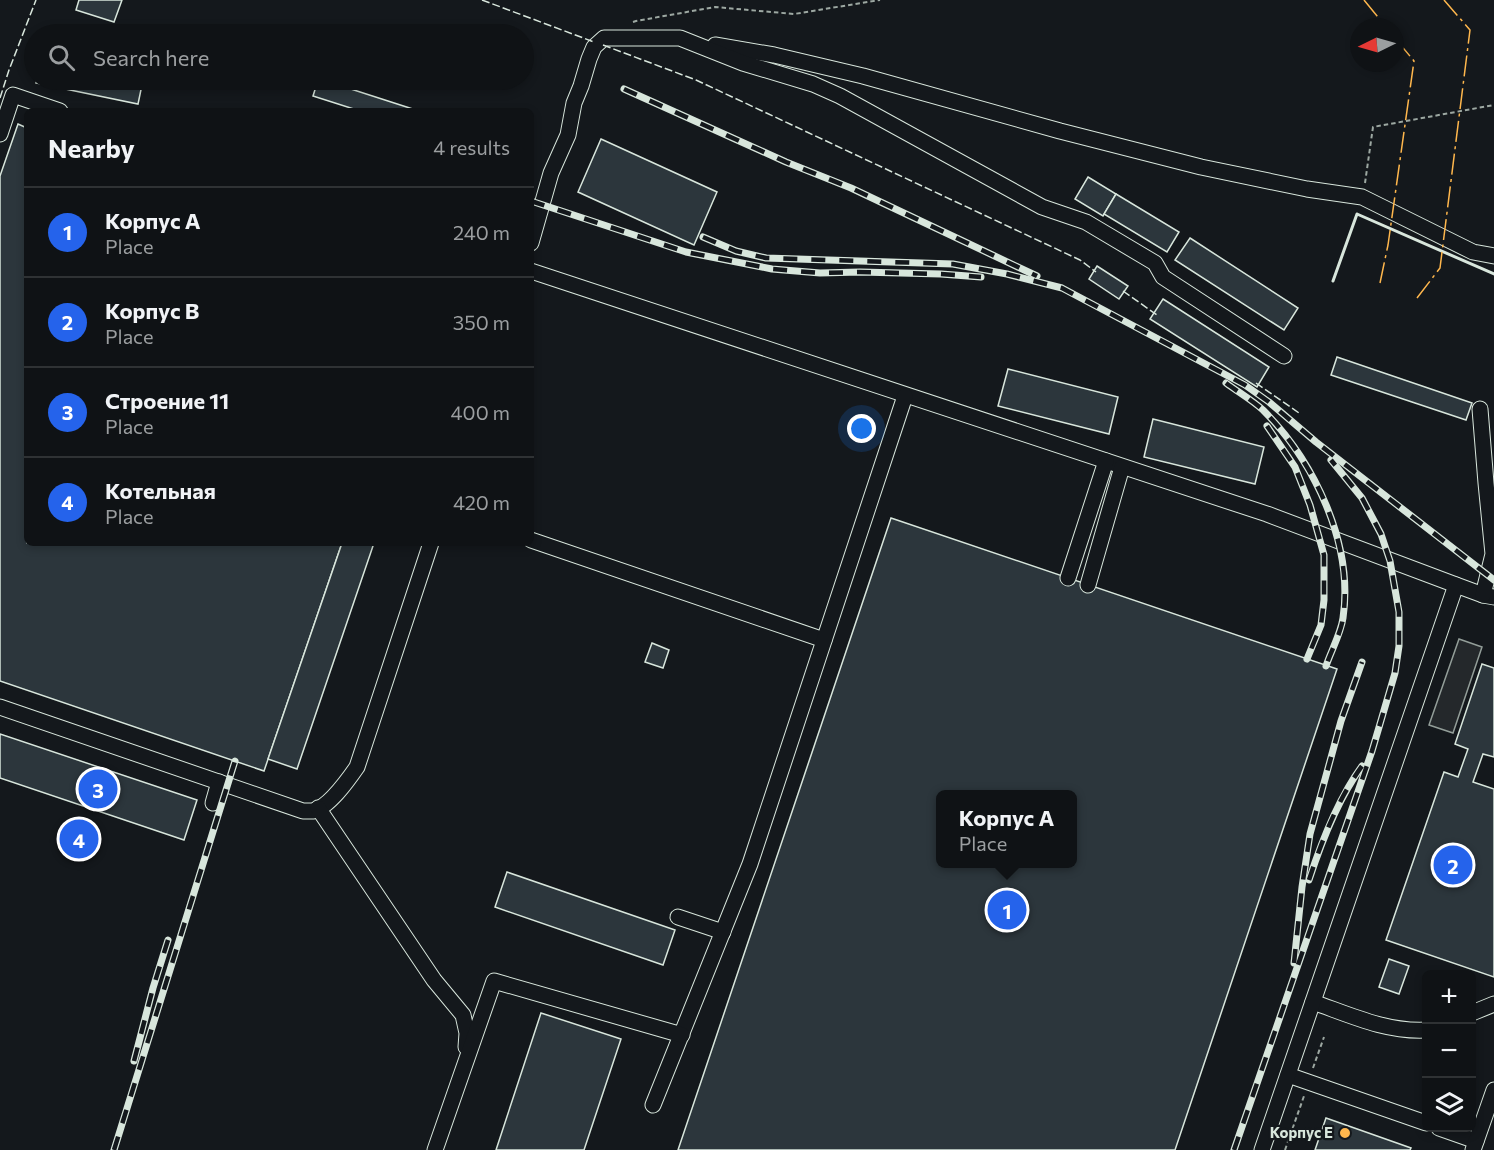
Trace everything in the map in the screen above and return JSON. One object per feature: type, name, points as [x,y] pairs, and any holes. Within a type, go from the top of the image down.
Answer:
[{"type":"lane","points":[[534,233],[552,173],[568,135],[574,102],[594,48],[604,38],[680,38],[774,55],[863,76],[1060,132],[1201,167],[1306,189],[1362,197],[1473,252],[1494,256]]},
{"type":"lane","points":[[680,38],[743,63],[813,84],[831,92],[1042,207],[1086,222],[1155,263],[1163,277],[1284,357]]},
{"type":"lane","points":[[0,134],[13,95],[51,108]]},
{"type":"lane","points":[[534,272],[1266,514],[1489,596],[1493,554],[1480,409]]},
{"type":"lane","points":[[653,1106],[750,864],[905,396]]},
{"type":"lane","points":[[1068,578],[1106,461]]},
{"type":"lane","points":[[1088,585],[1122,467]]},
{"type":"lane","points":[[534,541],[824,640]]},
{"type":"lane","points":[[0,707],[303,811],[312,811],[323,806],[345,785],[357,767],[430,546]]},
{"type":"lane","points":[[1262,1150],[1456,585]]},
{"type":"lane","points":[[213,803],[219,782]]},
{"type":"lane","points":[[318,808],[434,980],[463,1015],[467,1033],[464,1068]]},
{"type":"lane","points":[[678,917],[723,932]]},
{"type":"lane","points":[[435,1150],[494,981],[682,1035]]},
{"type":"lane","points":[[1313,1002],[1385,1027],[1422,1030]]},
{"type":"lane","points":[[1476,1011],[1494,1004]]},
{"type":"lane","points":[[1288,1075],[1422,1122]]},
{"type":"lane","points":[[1447,1132],[1475,1145],[1494,1090]]},
{"type":"path","points":[[628,25],[636,21],[715,7],[794,14],[880,0]]},
{"type":"path","points":[[1362,197],[1373,127],[1494,105]]},
{"type":"shaded area","points":[[1459,639],[1482,647],[1453,733],[1429,725]]},
{"type":"building","points":[[79,0],[122,0],[114,22],[76,10]]},
{"type":"building","points":[[70,90],[141,90],[138,104]]},
{"type":"building","points":[[315,90],[354,90],[410,108],[351,108],[313,96]]},
{"type":"building","points":[[18,124],[24,127],[24,546],[341,546],[264,771],[0,681],[0,176]]},
{"type":"building","points":[[601,139],[717,192],[694,245],[578,192]]},
{"type":"building","points":[[1088,177],[1116,194],[1103,216],[1075,199]]},
{"type":"building","points":[[1116,194],[1179,232],[1167,252],[1104,214]]},
{"type":"building","points":[[1190,238],[1298,308],[1284,330],[1175,260]]},
{"type":"building","points":[[1097,266],[1128,286],[1119,299],[1089,279]]},
{"type":"building","points":[[1163,299],[1269,367],[1257,387],[1150,319]]},
{"type":"building","points":[[1337,357],[1472,403],[1466,420],[1331,375]]},
{"type":"building","points":[[1008,369],[1118,397],[1109,434],[998,406]]},
{"type":"building","points":[[1153,419],[1264,447],[1255,484],[1144,457]]},
{"type":"building","points":[[891,518],[1337,669],[1175,1150],[678,1150]]},
{"type":"building","points":[[341,546],[373,546],[297,769],[268,759]]},
{"type":"building","points":[[652,643],[669,650],[663,668],[645,662]]},
{"type":"building","points":[[1482,664],[1494,668],[1494,757],[1483,754],[1473,782],[1494,789],[1494,977],[1386,940],[1444,772],[1458,777],[1468,749],[1455,744]]},
{"type":"building","points":[[0,734],[197,800],[184,840],[0,778]]},
{"type":"building","points":[[74,819],[95,827],[84,858],[63,851]]},
{"type":"building","points":[[507,872],[675,930],[663,965],[495,907]]},
{"type":"building","points":[[1389,959],[1409,966],[1399,994],[1379,987]]},
{"type":"building","points":[[541,1013],[621,1039],[584,1150],[496,1150]]},
{"type":"building","name":"Корпус Е","points":[[1326,1118],[1411,1148],[1410,1150],[1315,1150]]},
{"type":"railway","points":[[624,89],[786,162],[851,188],[1037,276]]},
{"type":"railway","points":[[534,202],[686,252],[772,269],[820,273],[941,274],[981,277]]},
{"type":"railway","points":[[703,237],[736,251],[766,258],[953,264],[1007,274],[1062,288],[1245,385],[1494,580]]},
{"type":"railway","points":[[1226,383],[1259,406],[1299,454],[1314,479],[1336,533],[1345,590],[1343,618],[1326,666]]},
{"type":"railway","points":[[1267,426],[1295,467],[1310,505],[1324,555],[1324,600],[1321,625],[1307,659]]},
{"type":"railway","points":[[1234,1150],[1372,751],[1395,673],[1399,646],[1399,612],[1390,561],[1381,534],[1362,498],[1331,460]]},
{"type":"railway","points":[[1294,963],[1310,834],[1341,721],[1362,662]]},
{"type":"railway","points":[[114,1150],[235,761]]},
{"type":"railway","points":[[1309,880],[1331,820],[1362,766]]},
{"type":"railway","points":[[134,1061],[168,940]]},
{"type":"fence","points":[[27,24],[36,0]]},
{"type":"fence","points":[[482,0],[594,42]]},
{"type":"fence","points":[[0,98],[24,31]]},
{"type":"fence","points":[[603,45],[696,80],[1080,260],[1096,272]]},
{"type":"fence","points":[[1123,291],[1157,315]]},
{"type":"fence","points":[[1256,383],[1299,413]]},
{"type":"wall","points":[[1333,281],[1357,214],[1494,274]]},
{"type":"power","points":[[1364,0],[1379,18]]},
{"type":"power","points":[[1417,298],[1440,268],[1470,30],[1444,0]]},
{"type":"power","points":[[1380,283],[1388,245],[1414,61],[1404,49]]},
{"type":"place","name":"Строение 11","points":[[98,789]]},
{"type":"place","name":"Котельная","points":[[79,839]]},
{"type":"place","name":"Корпус В","points":[[1453,865]]},
{"type":"place","name":"Корпус А","points":[[1007,910]]},
{"type":"place","name":"Корпус Е","points":[[1345,1133]]}]
